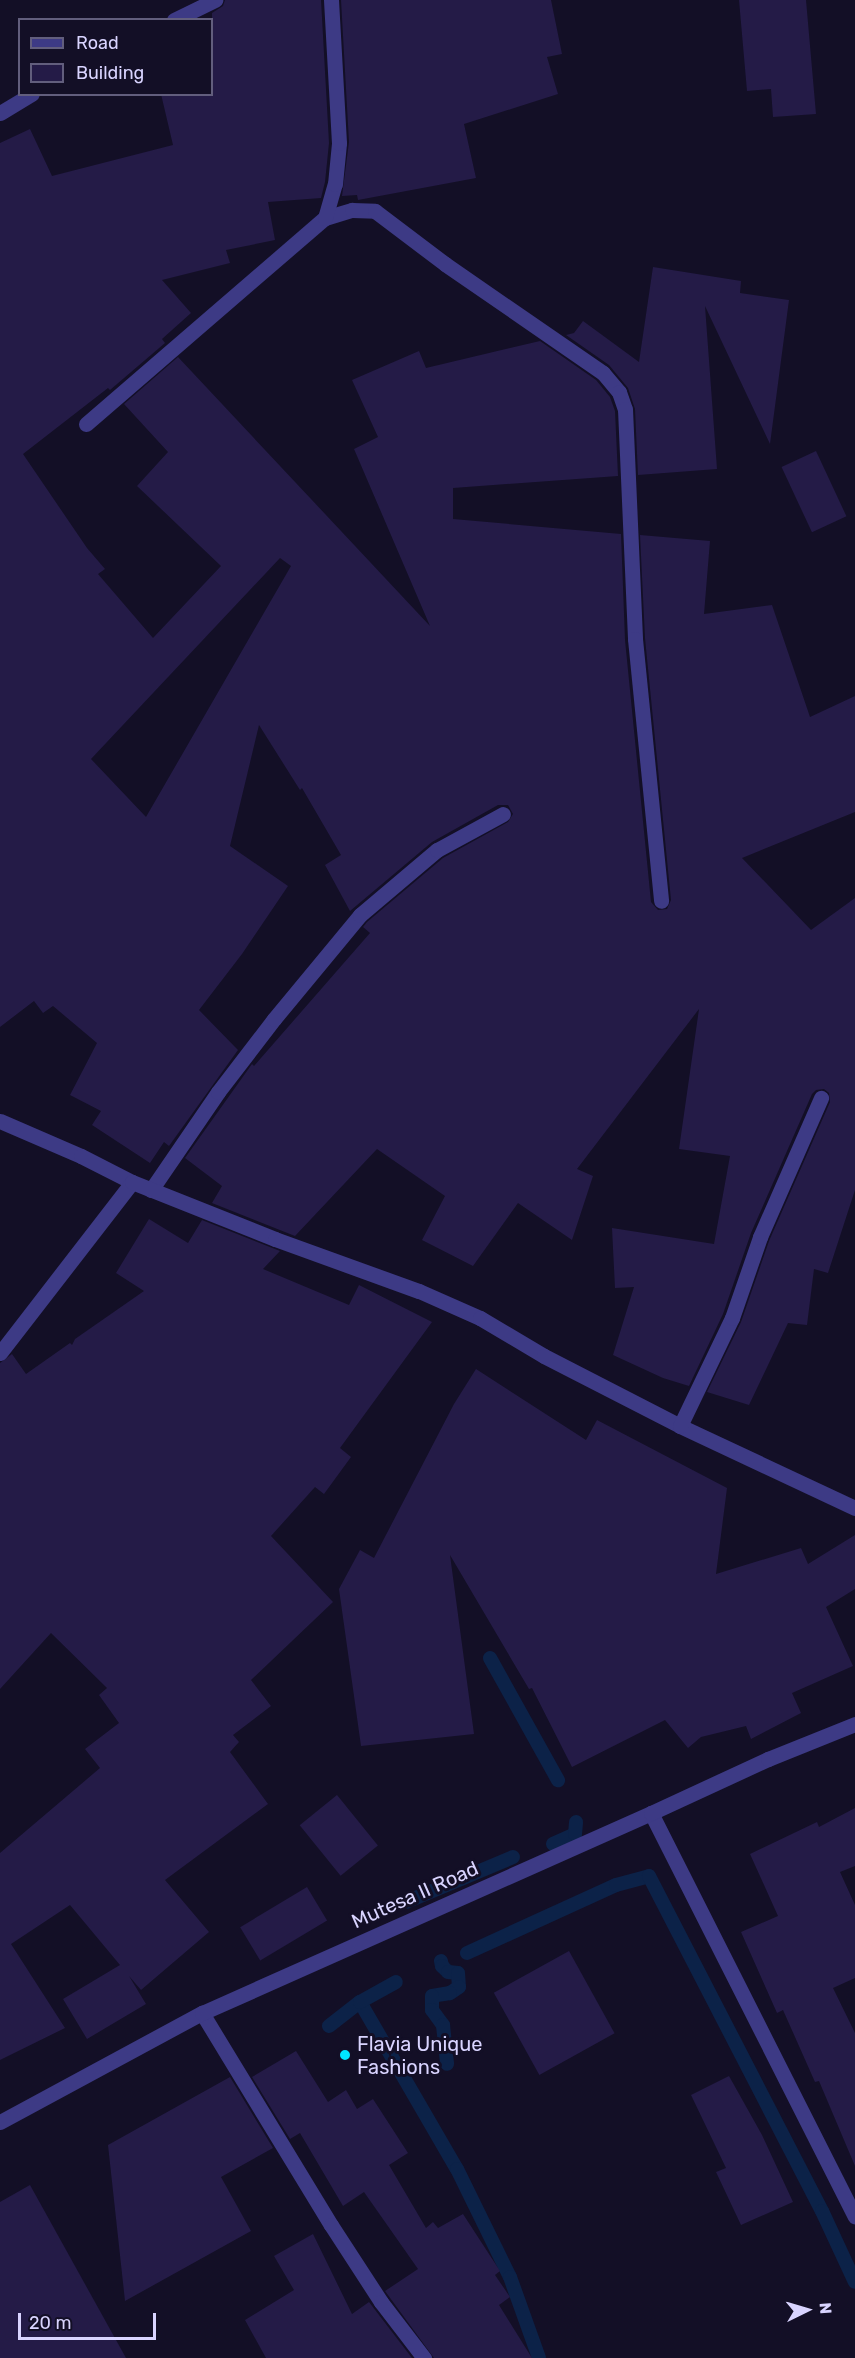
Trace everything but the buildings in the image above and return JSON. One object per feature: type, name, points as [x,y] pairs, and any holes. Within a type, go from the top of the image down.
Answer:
[{"type":"street","points":[[178,18],[214,0]]},
{"type":"street","points":[[325,218],[335,184],[339,143],[331,0]]},
{"type":"street","points":[[0,113],[29,96]]},
{"type":"street","points":[[86,424],[325,218],[352,210],[375,211],[445,264],[603,373],[620,392],[625,409],[635,639],[661,901]]},
{"type":"street","points":[[151,1190],[218,1092],[330,948],[360,915],[437,850],[503,814]]},
{"type":"street","points":[[680,1426],[732,1318],[760,1237],[821,1098]]},
{"type":"street","points":[[0,1121],[81,1156],[151,1190],[419,1291],[480,1318],[544,1356],[680,1426],[855,1508]]},
{"type":"street","points":[[0,1353],[132,1182]]},
{"type":"street","name":"Mutesa II Road","points":[[0,2121],[202,2013],[768,1759],[855,1724]]},
{"type":"street","points":[[651,1813],[855,2216]]},
{"type":"street","points":[[202,2013],[331,2225],[381,2302],[424,2358]]},
{"type":"waterway","points":[[490,1658],[558,1780]]},
{"type":"waterway","points":[[553,1844],[575,1834],[576,1822]]},
{"type":"waterway","points":[[406,1902],[513,1857]]},
{"type":"waterway","points":[[467,1953],[616,1885],[649,1876],[822,2211],[855,2282]]},
{"type":"waterway","points":[[441,1961],[442,1966],[448,1972],[458,1973],[459,1987],[450,1993],[432,1996],[432,2010],[443,2025],[447,2064]]},
{"type":"waterway","points":[[329,2026],[360,2002],[396,1982]]},
{"type":"waterway","points":[[360,2002],[457,2169],[510,2277],[539,2358]]},
{"type":"place","name":"Flavia Unique Fashions","points":[[345,2055]]}]
